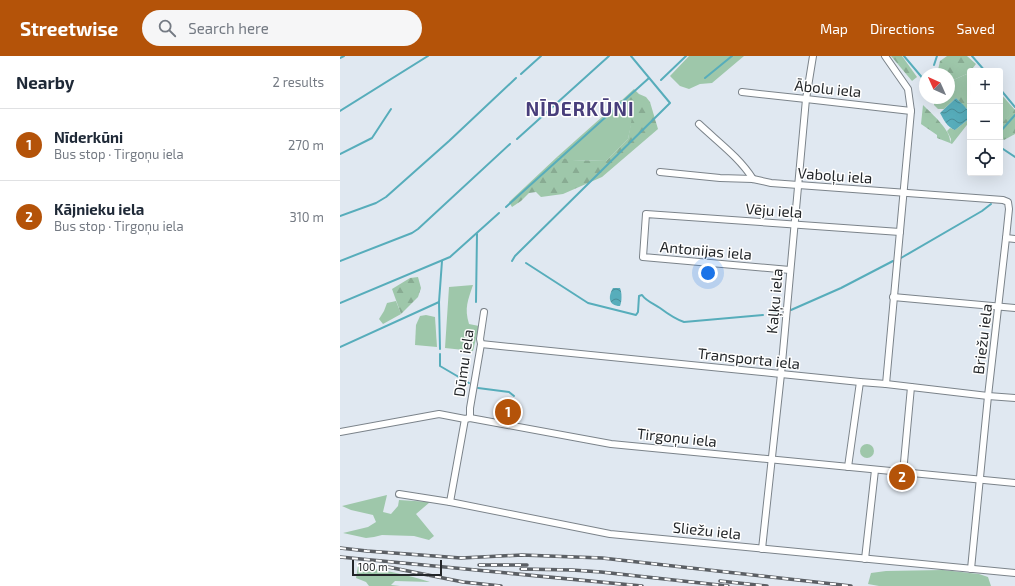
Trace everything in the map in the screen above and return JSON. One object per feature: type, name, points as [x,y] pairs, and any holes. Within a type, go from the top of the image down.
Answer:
[{"type":"street","name":"Kaļķu iela","points":[[762,549],[781,374],[806,99],[813,56]]},
{"type":"street","points":[[885,56],[908,89],[911,111],[886,384]]},
{"type":"street","name":"Ābolu iela","points":[[742,92],[911,111]]},
{"type":"street","points":[[699,124],[716,141],[730,151],[748,171],[753,179]]},
{"type":"street","name":"Vaboļu iela","points":[[660,172],[720,178],[753,179],[771,183],[1003,200],[1008,202]]},
{"type":"street","name":"Briežu iela","points":[[971,569],[988,396],[1009,209],[1008,202]]},
{"type":"street","name":"Vēju iela","points":[[643,258],[646,214],[900,232]]},
{"type":"street","points":[[1006,238],[1015,239]]},
{"type":"street","name":"Antonijas iela","points":[[643,258],[790,270]]},
{"type":"street","points":[[893,297],[1015,308]]},
{"type":"street","name":"Dūmu iela","points":[[450,502],[470,408],[481,344],[480,339],[484,312]]},
{"type":"street","name":"Transporta iela","points":[[481,344],[1015,398]]},
{"type":"street","points":[[848,467],[860,382]]},
{"type":"street","points":[[903,473],[911,387]]},
{"type":"street","name":"Tirgoņu iela","points":[[340,432],[438,414],[611,444],[1015,483]]},
{"type":"street","points":[[865,559],[875,470]]},
{"type":"street","name":"Sliežu iela","points":[[399,494],[450,502],[610,534],[1015,573]]},
{"type":"green space","points":[[689,56],[744,56],[712,83],[700,84],[689,89],[680,86],[670,76]]},
{"type":"green space","points":[[891,56],[902,56],[917,77],[912,81]]},
{"type":"green space","points":[[947,56],[967,56],[976,64],[973,68],[967,68],[967,74],[955,79],[955,68],[938,68],[940,61]]},
{"type":"green space","points":[[967,74],[967,87],[955,87],[955,79]]},
{"type":"green space","points":[[955,87],[967,87],[967,109],[956,98],[955,99]]},
{"type":"green space","points":[[634,89],[639,94],[646,97],[650,102],[658,129],[602,177],[563,194],[541,197],[536,192],[529,193],[512,207],[509,202],[557,157],[572,160],[606,161],[628,139],[633,112],[628,101],[622,100]]},
{"type":"green space","points":[[1003,96],[1015,110],[1003,122]]},
{"type":"green space","points":[[621,100],[628,101],[634,112],[628,139],[606,161],[569,160],[557,157]]},
{"type":"green space","points":[[949,104],[944,109],[938,109],[934,105]]},
{"type":"green space","points":[[923,105],[945,128],[950,138],[950,143],[937,138],[937,135],[921,124]]},
{"type":"green space","points":[[1015,109],[1015,134],[1004,140],[1003,139],[1003,122]]},
{"type":"green space","points":[[967,120],[967,125],[952,144],[950,143],[951,139],[947,131],[950,128],[955,130]]},
{"type":"green space","points":[[418,277],[421,288],[418,297],[401,314],[392,289],[410,278]]},
{"type":"green space","points":[[473,285],[468,300],[467,313],[469,324],[479,326],[473,351],[445,348],[449,287]]},
{"type":"green space","points":[[396,301],[401,314],[383,324],[379,319],[387,303]]},
{"type":"green space","points":[[426,315],[435,317],[437,347],[415,345],[416,325],[420,316]]},
{"type":"green space","points":[[864,444],[870,444],[874,448],[874,454],[870,458],[864,458],[860,454],[860,448]]},
{"type":"green space","points":[[387,495],[383,512],[391,514],[398,506],[399,500],[430,502],[416,514],[434,536],[429,540],[414,536],[382,535],[366,538],[343,533],[368,527],[376,522],[373,515],[351,510],[342,506]]},
{"type":"green space","points":[[358,566],[403,574],[430,582],[395,581],[391,585],[400,586],[369,586],[366,582],[356,578]]},
{"type":"green space","points":[[943,570],[979,574],[988,577],[991,586],[879,586],[868,584],[871,573],[886,571]]},
{"type":"water","points":[[956,98],[967,109],[967,120],[955,130],[944,121],[940,113],[950,104],[955,104]]},
{"type":"water","points":[[613,288],[620,288],[622,297],[620,306],[616,306],[610,300],[610,294]]},
{"type":"waterway","points":[[340,58],[344,56]]},
{"type":"waterway","points":[[340,111],[428,56]]},
{"type":"waterway","points":[[521,74],[541,56]]},
{"type":"waterway","points":[[517,139],[609,56]]},
{"type":"waterway","points":[[512,261],[515,256],[670,103],[631,56]]},
{"type":"waterway","points":[[661,80],[686,56]]},
{"type":"waterway","points":[[705,78],[732,56]]},
{"type":"waterway","points":[[904,56],[919,74]]},
{"type":"waterway","points":[[934,65],[937,56]]},
{"type":"waterway","points":[[972,56],[982,68]]},
{"type":"waterway","points":[[340,216],[376,203],[386,197],[449,141],[516,78]]},
{"type":"waterway","points":[[506,207],[649,78]]},
{"type":"waterway","points":[[1003,93],[1015,107]]},
{"type":"waterway","points":[[340,154],[372,138],[391,109]]},
{"type":"waterway","points":[[1003,129],[1015,115]]},
{"type":"waterway","points":[[340,261],[412,233],[418,229],[510,144]]},
{"type":"waterway","points":[[1003,149],[1015,157]]},
{"type":"waterway","points":[[901,258],[982,211],[991,204]]},
{"type":"waterway","points":[[340,303],[450,257],[499,213]]},
{"type":"waterway","points":[[476,302],[477,234]]},
{"type":"waterway","points":[[440,349],[439,302],[442,261]]},
{"type":"waterway","points":[[791,310],[841,288],[893,261]]},
{"type":"waterway","points":[[526,263],[588,303],[636,315],[638,312],[639,296],[642,295],[648,301],[684,322],[763,315]]},
{"type":"waterway","points":[[340,347],[439,302]]},
{"type":"waterway","points":[[771,314],[776,313]]},
{"type":"waterway","points":[[440,354],[440,366],[469,383]]},
{"type":"waterway","points":[[478,388],[509,392],[514,396]]},
{"type":"railway","points":[[340,548],[461,558],[522,555],[602,558],[851,586]]},
{"type":"railway","points":[[340,557],[642,586]]},
{"type":"railway","points":[[479,565],[527,565]]},
{"type":"railway","points":[[388,567],[463,582],[501,586]]},
{"type":"railway","points":[[521,569],[601,572],[728,586]]},
{"type":"railway","points":[[720,581],[767,586]]},
{"type":"place","name":"Nīderkūni","points":[[508,412]]},
{"type":"place","name":"Kājnieku iela","points":[[902,477]]},
{"type":"district","name":"NĪDERKŪNI","points":[[580,108]]}]
